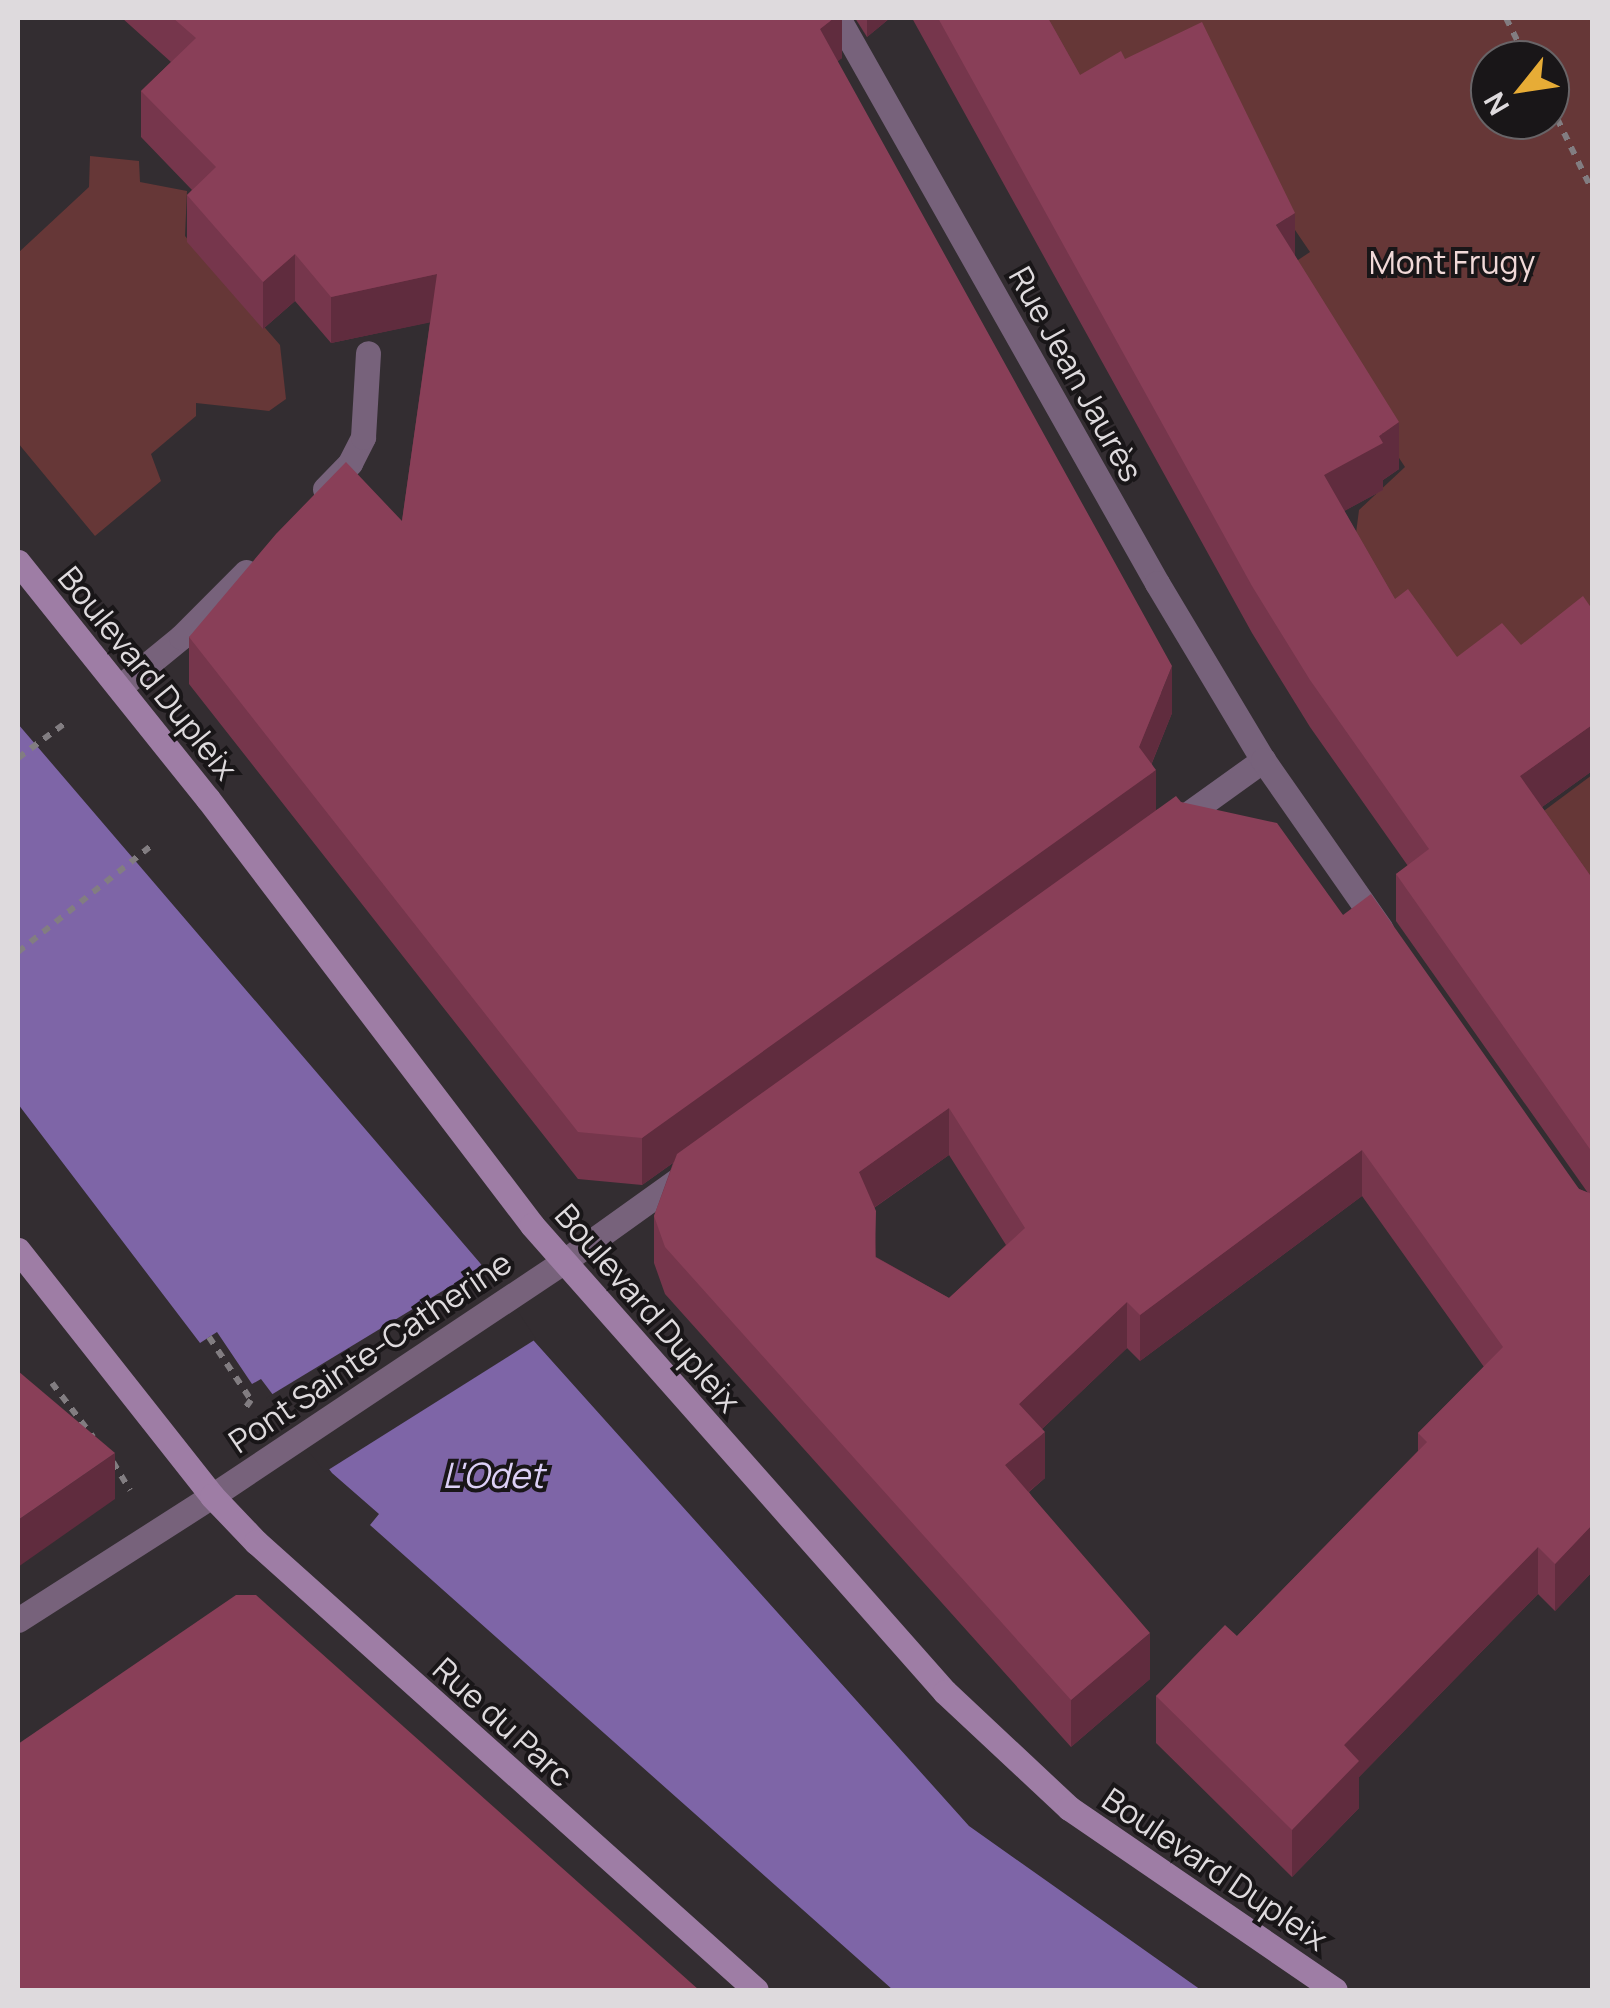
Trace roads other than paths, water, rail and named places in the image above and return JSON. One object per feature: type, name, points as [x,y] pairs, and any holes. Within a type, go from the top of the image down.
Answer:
[{"type":"main road","name":"Boulevard Dupleix","points":[[18,562],[120,686],[563,1262],[933,1679],[1023,1770],[1093,1826],[1335,1990]]},
{"type":"main road","name":"Rue du Parc","points":[[18,1250],[212,1496],[324,1606],[756,1990]]},
{"type":"street","name":"Rue Jean Jaurès","points":[[838,18],[1090,467],[1263,760],[1397,951]]},
{"type":"street","points":[[305,512],[350,462],[363,437],[368,408],[368,352]]},
{"type":"street","points":[[120,686],[181,638],[265,553]]},
{"type":"street","points":[[1151,840],[1263,760]]},
{"type":"street","name":"Pont Sainte-Catherine","points":[[18,1620],[563,1262],[718,1151]]},
{"type":"water","name":"L'Odet","points":[[18,724],[480,1263],[534,1341],[969,1826],[1201,1990],[893,1990],[370,1525],[379,1514],[332,1473],[261,1379],[252,1384],[217,1332],[200,1343],[18,1104]]},
{"type":"park label","name":"Mont Frugy","points":[[1452,262]]}]
